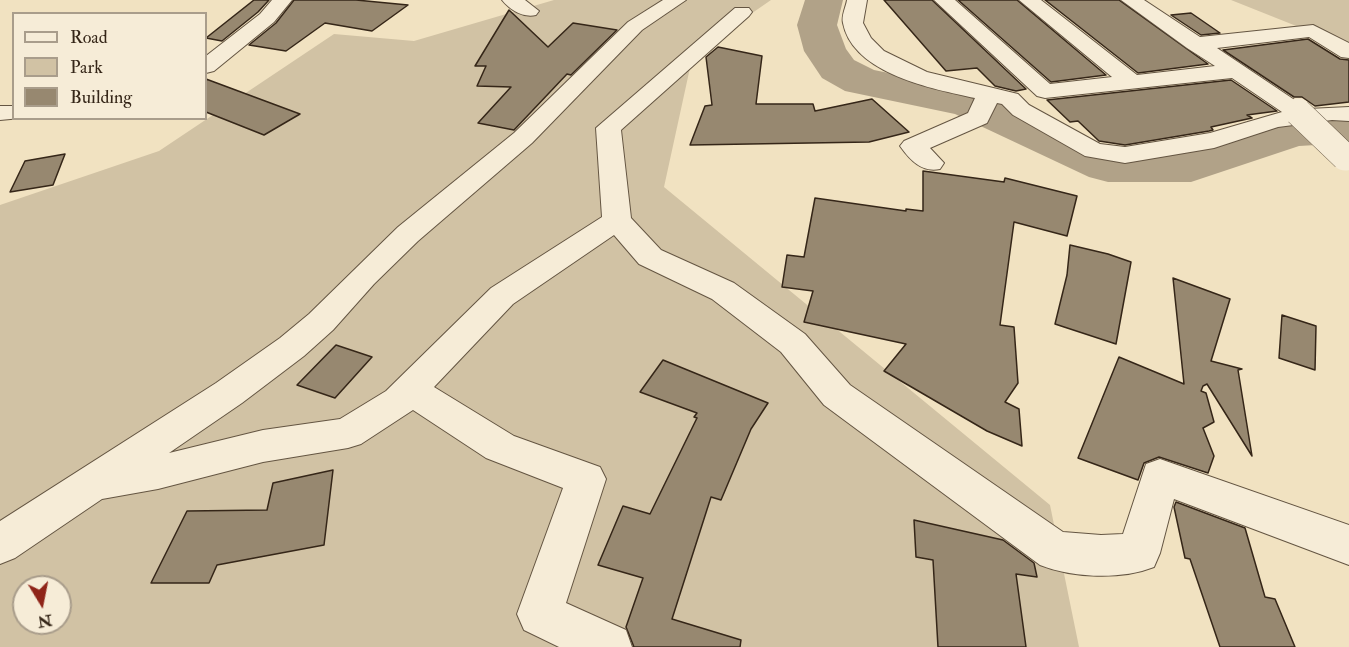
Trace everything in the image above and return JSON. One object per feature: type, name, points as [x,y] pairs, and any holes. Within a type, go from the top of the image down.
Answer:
[{"type":"street","points":[[207,65],[267,18],[282,0]]},
{"type":"street","points":[[512,0],[529,11]]},
{"type":"street","points":[[0,544],[229,393],[292,347],[321,322],[408,234],[523,138],[634,26],[676,0]]},
{"type":"street","points":[[857,0],[852,21],[861,41],[881,60],[912,74],[1010,99],[1021,110],[1094,152],[1125,155],[1214,140],[1275,120],[1332,113],[1349,114]]},
{"type":"street","points":[[944,0],[1045,91],[1236,72]]},
{"type":"street","points":[[1029,0],[1132,82]]},
{"type":"street","points":[[1131,0],[1298,112],[1347,158]]},
{"type":"street","points":[[742,12],[608,128],[617,220],[650,257],[723,291],[793,343],[837,395],[1055,551],[1101,555],[1139,553],[1160,476],[1349,545]]},
{"type":"street","points":[[1194,44],[1312,31],[1349,52]]},
{"type":"street","points":[[931,163],[913,146],[978,118],[989,94]]},
{"type":"street","points":[[89,484],[158,472],[263,446],[348,433],[399,401],[502,296],[617,220]]},
{"type":"street","points":[[410,390],[500,447],[586,479],[540,614],[609,647]]},
{"type":"green space","points":[[554,0],[771,0],[693,54],[664,187],[1050,505],[1079,647],[0,647],[0,205],[159,151],[334,34],[414,41]]},
{"type":"green space","points":[[1231,0],[1349,0],[1349,47]]},
{"type":"building","points":[[254,0],[269,0],[258,12],[222,41],[207,37]]},
{"type":"building","points":[[294,0],[356,0],[408,5],[372,31],[325,23],[286,51],[249,45],[276,23]]},
{"type":"building","points":[[884,0],[932,0],[1026,89],[1016,91],[995,86],[977,68],[946,71]]},
{"type":"building","points":[[958,0],[1017,0],[1106,75],[1051,82]]},
{"type":"building","points":[[1045,0],[1119,0],[1208,64],[1138,73]]},
{"type":"building","points":[[509,10],[548,47],[573,23],[617,30],[571,75],[567,74],[514,130],[478,123],[511,87],[477,86],[486,66],[475,66]]},
{"type":"building","points":[[1191,13],[1220,33],[1201,35],[1171,15]]},
{"type":"building","points":[[1308,39],[1340,59],[1349,60],[1349,102],[1315,106],[1302,97],[1294,97],[1223,50]]},
{"type":"building","points":[[718,47],[762,56],[756,104],[813,104],[815,111],[872,99],[909,132],[869,142],[690,145],[705,106],[712,105],[706,57]]},
{"type":"building","points":[[207,79],[300,114],[264,135],[207,112]]},
{"type":"building","points":[[1231,80],[1277,111],[1247,115],[1252,118],[1211,127],[1213,130],[1209,131],[1125,145],[1099,141],[1078,121],[1070,122],[1047,100]]},
{"type":"building","points":[[65,154],[53,185],[10,192],[25,161]]},
{"type":"building","points":[[923,171],[1004,182],[1005,178],[1077,196],[1067,236],[1014,222],[1000,325],[1014,327],[1018,383],[1005,402],[1019,409],[1022,446],[987,431],[884,371],[906,344],[804,322],[813,291],[782,287],[787,255],[804,257],[815,198],[906,211],[906,209],[923,211]]},
{"type":"building","points":[[1070,245],[1131,262],[1116,344],[1055,324],[1067,275]]},
{"type":"building","points":[[1173,278],[1230,299],[1211,361],[1242,369],[1238,370],[1252,456],[1207,384],[1201,391],[1206,393],[1214,422],[1203,428],[1214,456],[1208,473],[1159,457],[1144,463],[1138,480],[1078,458],[1119,357],[1184,384]]},
{"type":"building","points":[[1282,315],[1316,326],[1315,370],[1279,358]]},
{"type":"building","points":[[336,345],[372,357],[335,398],[297,385]]},
{"type":"building","points":[[663,360],[768,403],[751,429],[721,500],[711,497],[672,619],[741,640],[740,647],[634,647],[626,627],[643,578],[598,565],[623,506],[650,514],[697,418],[694,417],[697,413],[640,392]]},
{"type":"building","points":[[333,470],[324,545],[217,565],[209,583],[151,583],[187,511],[267,510],[273,483]]},
{"type":"building","points":[[1176,502],[1245,528],[1265,597],[1275,599],[1295,647],[1220,647],[1190,559],[1185,558],[1174,507]]},
{"type":"building","points":[[914,520],[1003,540],[1034,563],[1037,577],[1016,574],[1026,647],[938,647],[933,560],[916,557]]},
{"type":"waterway","points":[[824,0],[817,25],[825,51],[838,69],[861,81],[969,103],[1108,166],[1191,166],[1293,132],[1349,128]]}]
